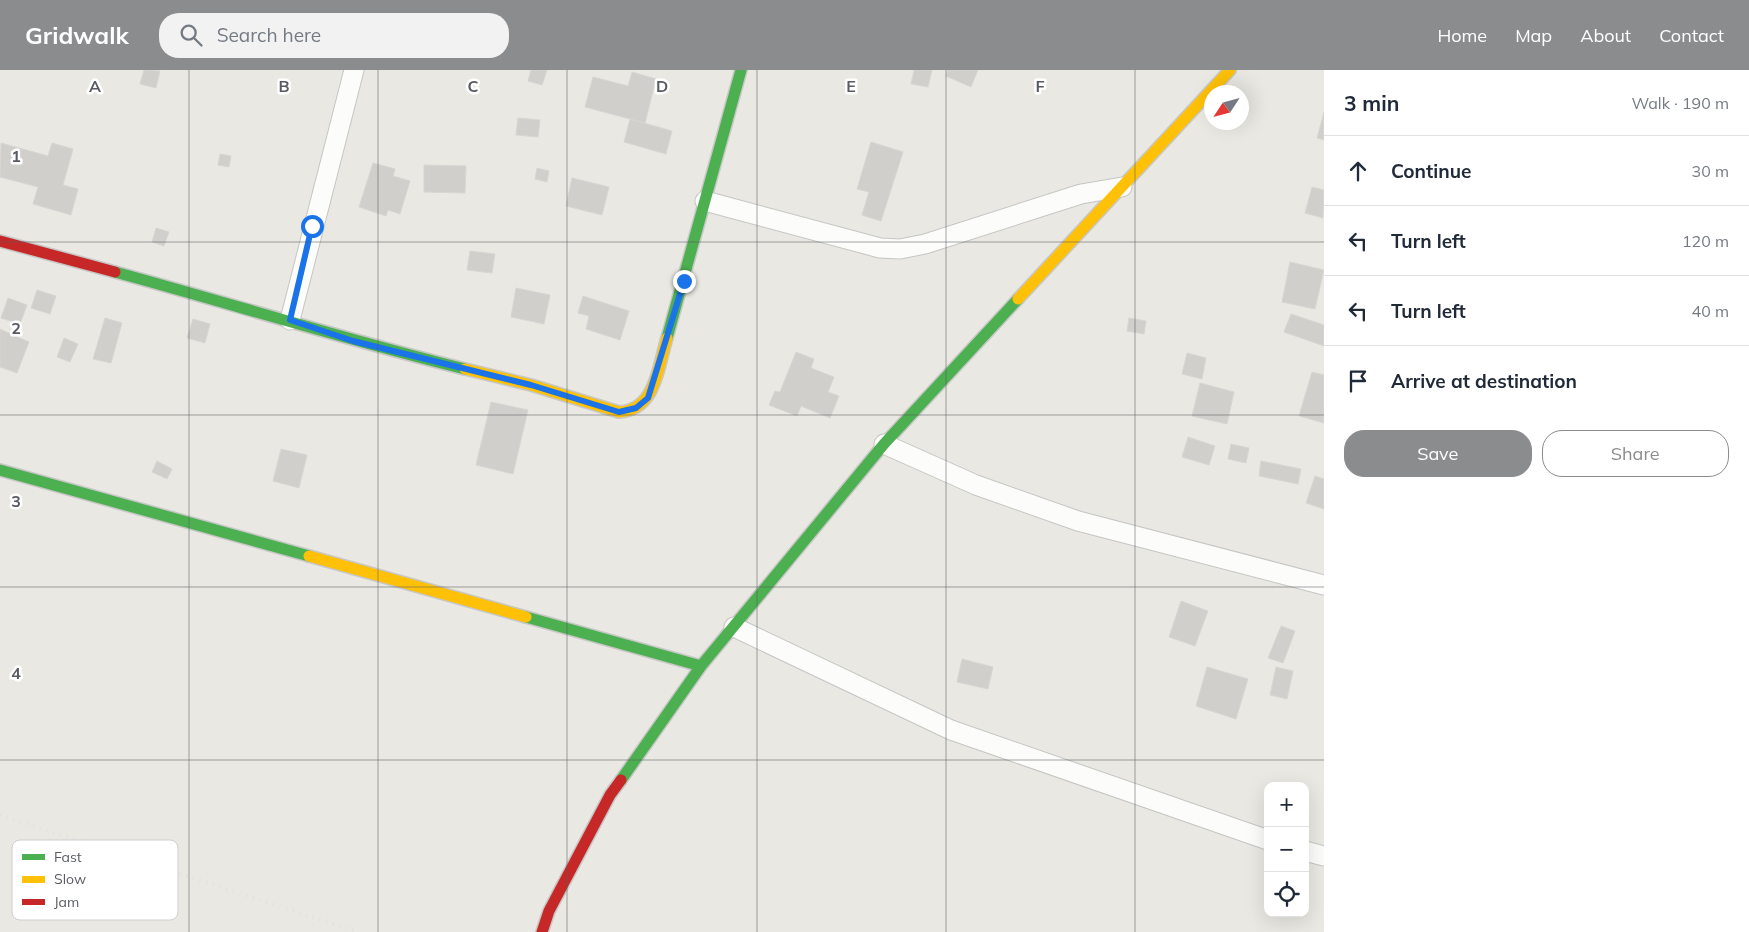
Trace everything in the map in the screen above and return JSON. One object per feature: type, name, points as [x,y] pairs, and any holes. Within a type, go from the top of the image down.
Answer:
[{"type":"street","points":[[290,320],[354,70]]},
{"type":"street","points":[[0,242],[290,320],[353,341],[531,385],[619,412],[628,412],[643,404],[648,398],[741,70]]},
{"type":"street","points":[[542,932],[550,911],[610,795],[701,666],[884,444],[1230,70]]},
{"type":"street","points":[[705,201],[861,243],[900,249],[925,244],[1081,194],[1122,187]]},
{"type":"street","points":[[884,444],[976,485],[1078,522],[1324,585]]},
{"type":"street","points":[[0,470],[701,666]]},
{"type":"street","points":[[734,627],[951,730],[1264,839]]},
{"type":"street","points":[[1309,852],[1324,856]]},
{"type":"building","points":[[144,70],[160,71],[156,88],[140,84]]},
{"type":"building","points":[[531,70],[547,70],[542,85],[528,81]]},
{"type":"building","points":[[914,70],[932,70],[928,87],[911,84]]},
{"type":"building","points":[[948,70],[978,70],[971,87],[946,76]]},
{"type":"building","points":[[632,72],[656,79],[645,123],[585,107],[593,77],[628,86]]},
{"type":"building","points":[[1324,112],[1324,140],[1317,138]]},
{"type":"building","points":[[518,118],[540,120],[538,137],[516,135]]},
{"type":"building","points":[[630,119],[672,131],[666,154],[624,142]]},
{"type":"building","points":[[871,142],[903,152],[881,221],[862,215],[869,192],[857,189]]},
{"type":"building","points":[[1,143],[48,156],[52,143],[73,149],[63,185],[78,189],[71,215],[33,204],[38,187],[0,177]]},
{"type":"building","points":[[220,154],[231,156],[229,167],[218,165]]},
{"type":"building","points":[[373,163],[395,169],[393,176],[410,181],[400,214],[388,210],[386,216],[359,207]]},
{"type":"building","points":[[424,165],[466,166],[465,193],[424,192]]},
{"type":"building","points":[[537,168],[549,171],[547,182],[535,179]]},
{"type":"building","points":[[572,178],[609,187],[602,215],[566,206]]},
{"type":"building","points":[[1312,187],[1324,190],[1323,218],[1305,213]]},
{"type":"building","points":[[156,228],[169,232],[164,246],[152,242]]},
{"type":"building","points":[[470,251],[495,254],[492,273],[467,270]]},
{"type":"building","points":[[1290,262],[1324,270],[1315,309],[1282,302]]},
{"type":"building","points":[[516,288],[550,295],[544,324],[511,317]]},
{"type":"building","points":[[37,290],[56,296],[50,314],[31,308]]},
{"type":"building","points":[[583,296],[629,311],[620,340],[586,329],[589,316],[578,313]]},
{"type":"building","points":[[8,298],[27,305],[20,324],[1,318]]},
{"type":"building","points":[[1291,314],[1324,325],[1324,346],[1284,332]]},
{"type":"building","points":[[105,318],[122,323],[111,363],[93,359]]},
{"type":"building","points":[[1129,318],[1146,321],[1144,334],[1127,331]]},
{"type":"building","points":[[193,319],[210,324],[205,343],[187,338]]},
{"type":"building","points":[[0,329],[29,342],[17,373],[0,367]]},
{"type":"building","points":[[64,338],[78,344],[70,362],[57,357]]},
{"type":"building","points":[[796,352],[814,359],[811,368],[834,377],[828,392],[839,396],[830,418],[801,406],[797,416],[769,405],[775,391],[780,392]]},
{"type":"building","points":[[1187,353],[1206,358],[1202,379],[1182,374]]},
{"type":"building","points":[[1312,372],[1324,375],[1324,423],[1299,416]]},
{"type":"building","points":[[1200,383],[1234,392],[1227,424],[1192,416]]},
{"type":"building","points":[[491,402],[528,410],[513,474],[476,465]]},
{"type":"building","points":[[1188,437],[1215,446],[1209,465],[1182,457]]},
{"type":"building","points":[[1231,444],[1249,448],[1246,463],[1228,459]]},
{"type":"building","points":[[281,449],[307,455],[299,488],[273,481]]},
{"type":"building","points":[[157,461],[172,469],[167,479],[152,472]]},
{"type":"building","points":[[1261,461],[1301,469],[1298,484],[1259,476]]},
{"type":"building","points":[[1315,476],[1324,479],[1324,509],[1306,503]]},
{"type":"building","points":[[1181,601],[1208,611],[1195,646],[1169,637]]},
{"type":"building","points":[[1281,626],[1295,631],[1283,663],[1268,658]]},
{"type":"building","points":[[962,659],[993,667],[988,689],[957,682]]},
{"type":"building","points":[[1207,667],[1248,679],[1236,719],[1196,706]]},
{"type":"building","points":[[1276,667],[1293,671],[1287,699],[1270,695]]},
{"type":"railway","points":[[0,815],[76,840]]},
{"type":"railway","points":[[178,873],[358,932]]},
{"type":"traffic: fast","points":[[667,338],[741,70]]},
{"type":"traffic: fast","points":[[115,272],[333,334],[465,369]]},
{"type":"traffic: fast","points":[[621,780],[701,666],[884,444],[1018,299]]},
{"type":"traffic: fast","points":[[0,470],[309,556]]},
{"type":"traffic: fast","points":[[526,617],[701,666]]},
{"type":"traffic: slow","points":[[1018,299],[1230,70]]},
{"type":"traffic: slow","points":[[465,369],[531,385],[619,412],[641,404],[648,395],[658,374],[667,338]]},
{"type":"traffic: slow","points":[[309,556],[526,617]]},
{"type":"traffic: jam","points":[[0,241],[115,272]]},
{"type":"traffic: jam","points":[[542,932],[549,911],[610,795],[621,780]]},
{"type":"route","points":[[312,226],[290,320],[353,341],[531,385],[619,412],[628,412],[643,404],[648,398],[684,281]]}]
